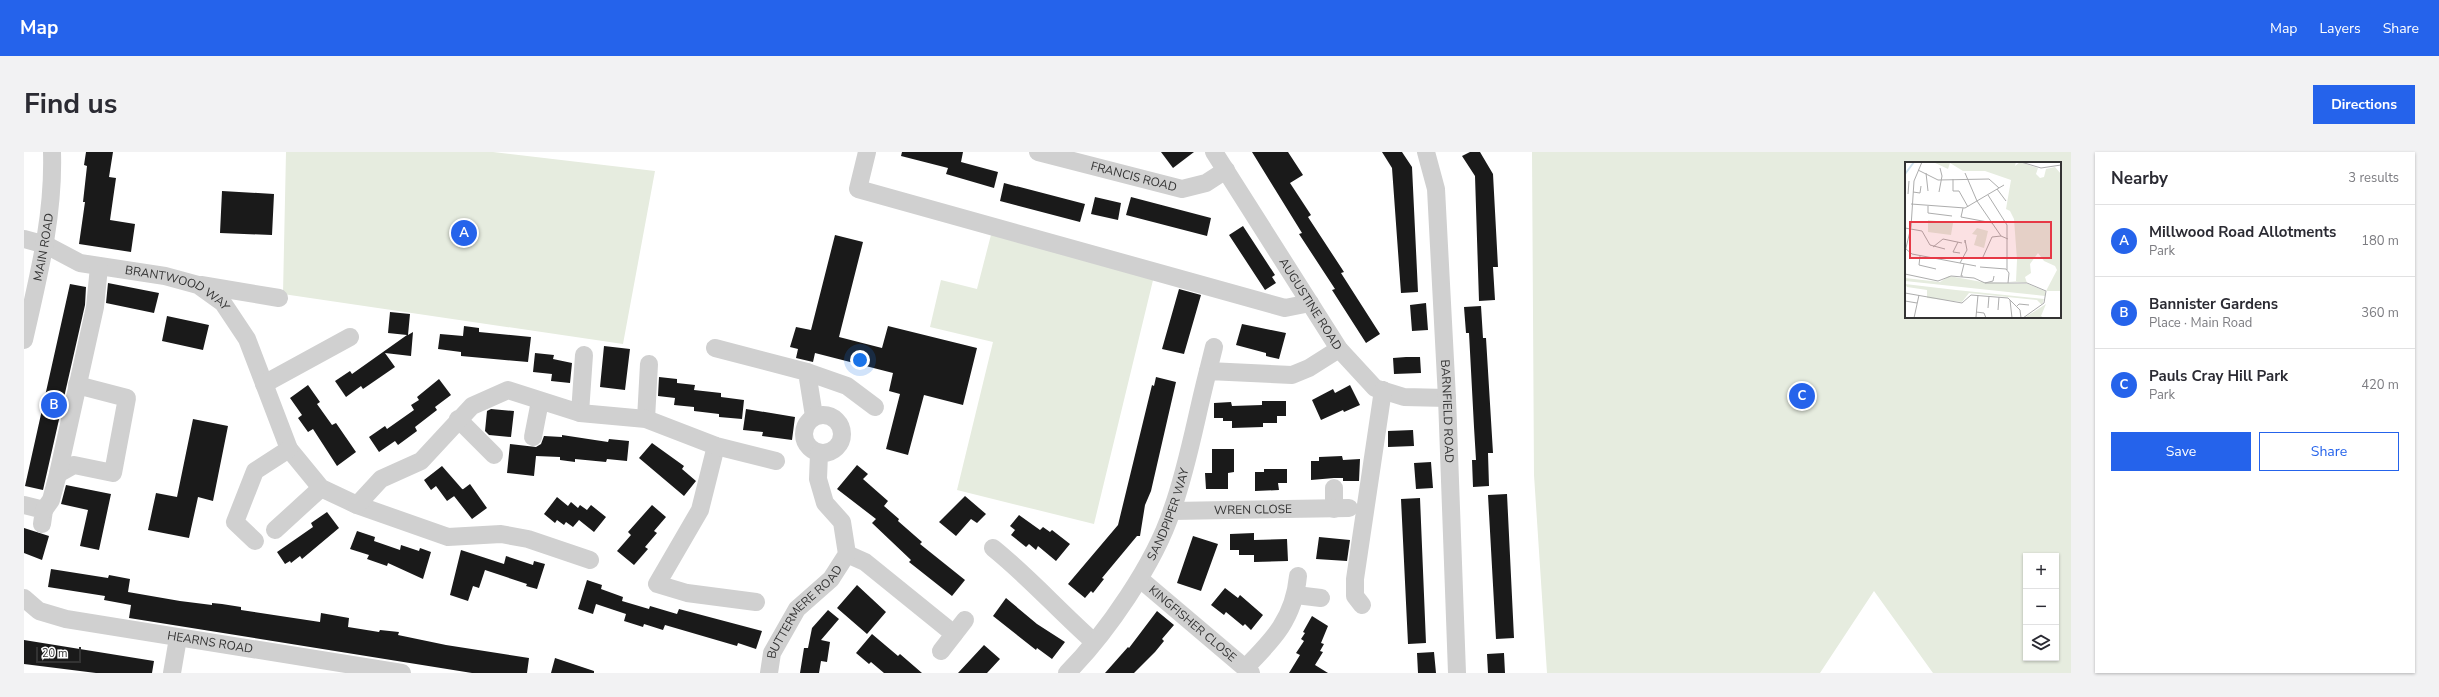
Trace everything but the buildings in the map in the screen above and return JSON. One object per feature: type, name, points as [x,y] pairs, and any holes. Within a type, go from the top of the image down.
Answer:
[{"type":"street","name":"MAIN ROAD","points":[[24,340],[46,245],[52,199],[52,152]]},
{"type":"street","points":[[867,152],[858,189],[1285,308],[1310,303]]},
{"type":"street","name":"FRANCIS ROAD","points":[[1038,152],[1182,189],[1206,183],[1226,170]]},
{"type":"street","name":"AUGUSTINE ROAD","points":[[1214,152],[1339,349],[1375,388],[1404,397],[1447,398]]},
{"type":"street","name":"BARNFIELD ROAD","points":[[1426,152],[1436,189],[1447,398],[1457,673]]},
{"type":"street","name":"BRANTWOOD WAY","points":[[24,239],[46,245],[69,259],[98,267],[165,276],[198,284],[223,303],[248,339],[288,449],[321,488],[357,505],[448,537],[501,534],[528,539],[590,560]]},
{"type":"street","points":[[24,505],[43,517],[51,500],[95,307],[98,267]]},
{"type":"street","points":[[198,284],[279,298]]},
{"type":"street","points":[[264,384],[350,337]]},
{"type":"street","name":"SANDPIPER WAY","points":[[1067,673],[1080,660],[1094,642],[1140,579],[1172,511],[1214,347]]},
{"type":"street","points":[[715,348],[807,372],[846,386],[876,407]]},
{"type":"street","points":[[1208,371],[1292,375],[1309,368],[1339,349]]},
{"type":"street","points":[[580,413],[584,355]]},
{"type":"street","points":[[646,419],[649,364]]},
{"type":"street","points":[[807,372],[814,416]]},
{"type":"street","points":[[58,474],[74,465],[113,473],[128,398],[77,385]]},
{"type":"street","points":[[357,505],[381,479],[421,461],[458,419],[472,406],[508,390],[580,413],[646,419],[716,446],[776,461]]},
{"type":"street","points":[[1362,605],[1355,596],[1355,579],[1383,390]]},
{"type":"street","points":[[533,437],[540,401]]},
{"type":"street","points":[[826,414],[837,420],[843,431],[840,444],[831,452],[819,454],[809,449],[803,438],[805,425],[814,416],[826,414]]},
{"type":"street","points":[[458,419],[494,455]]},
{"type":"street","points":[[716,446],[700,510],[657,584],[687,593],[756,602]]},
{"type":"street","points":[[255,541],[235,522],[255,471],[288,449]]},
{"type":"street","name":"BUTTERMERE ROAD","points":[[769,673],[772,653],[797,609],[830,578],[846,554],[842,522],[825,503],[818,479],[819,454]]},
{"type":"street","points":[[275,530],[321,488]]},
{"type":"street","name":"WREN CLOSE","points":[[1172,511],[1341,509],[1334,488]]},
{"type":"street","points":[[993,548],[1023,572],[1056,608],[1094,642]]},
{"type":"street","name":"BUTTERMERE ROAD","points":[[846,554],[865,562],[959,627],[941,651]]},
{"type":"street","name":"KINGFISHER CLOSE","points":[[1140,579],[1248,671],[1277,636],[1296,595],[1298,576]]},
{"type":"street","points":[[1296,595],[1321,598]]},
{"type":"street","name":"HEARNS ROAD","points":[[24,598],[39,611],[56,617],[178,638],[402,673]]},
{"type":"street","points":[[172,673],[178,638]]},
{"type":"shaded area","points":[[286,152],[493,152],[655,171],[623,344],[283,294]]},
{"type":"shaded area","points":[[1532,152],[2071,152],[2071,673],[1933,673],[1874,591],[1820,673],[1547,673],[1534,475]]},
{"type":"shaded area","points":[[992,231],[1154,276],[1094,524],[957,490],[993,342],[930,327],[941,280],[977,289]]},
{"type":"place","name":"Millwood Road Allotments","points":[[464,233]]},
{"type":"place","name":"Pauls Cray Hill Park","points":[[1802,396]]},
{"type":"place","name":"Bannister Gardens","points":[[54,405]]}]
